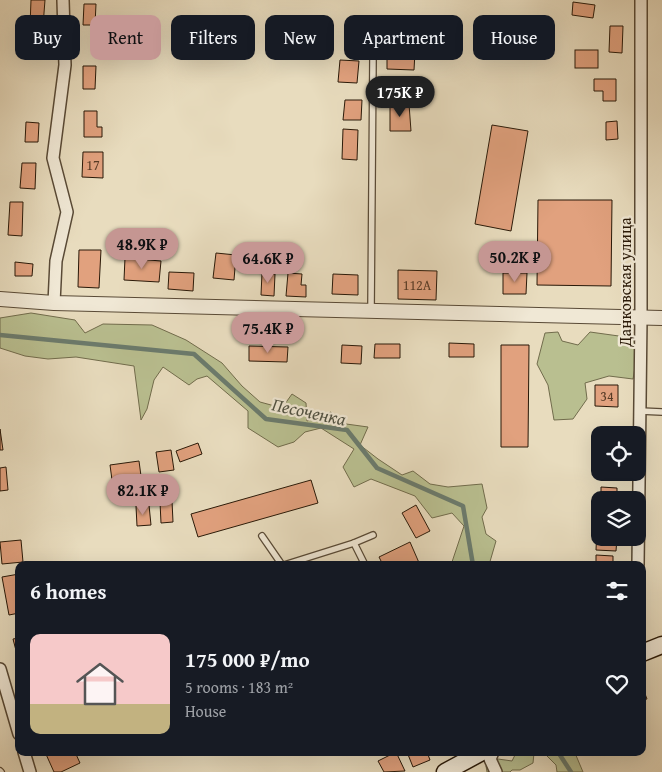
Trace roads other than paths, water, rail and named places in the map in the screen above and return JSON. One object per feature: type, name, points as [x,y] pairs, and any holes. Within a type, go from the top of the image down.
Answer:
[{"type":"main road","points":[[646,651],[662,645]]},
{"type":"main road","points":[[445,772],[475,756]]},
{"type":"street","points":[[54,303],[56,261],[67,212],[53,158],[65,65],[63,0]]},
{"type":"street","name":"Данковская улица","points":[[638,561],[642,318],[641,0]]},
{"type":"street","points":[[0,299],[54,303],[662,318]]},
{"type":"street","points":[[0,669],[15,720]]},
{"type":"street","points":[[25,756],[30,772]]},
{"type":"street","points":[[491,756],[490,759],[496,772]]},
{"type":"lane","points":[[371,310],[373,60]]},
{"type":"lane","points":[[640,411],[662,412]]},
{"type":"lane","points":[[296,561],[354,543],[373,535]]},
{"type":"lane","points":[[262,536],[280,561]]},
{"type":"lane","points":[[354,543],[363,561]]},
{"type":"waterway","name":"Песоченка","points":[[0,335],[194,354],[266,419],[347,430],[377,468],[463,506],[472,561]]},
{"type":"waterway","name":"Песоченка","points":[[561,756],[571,772]]}]
